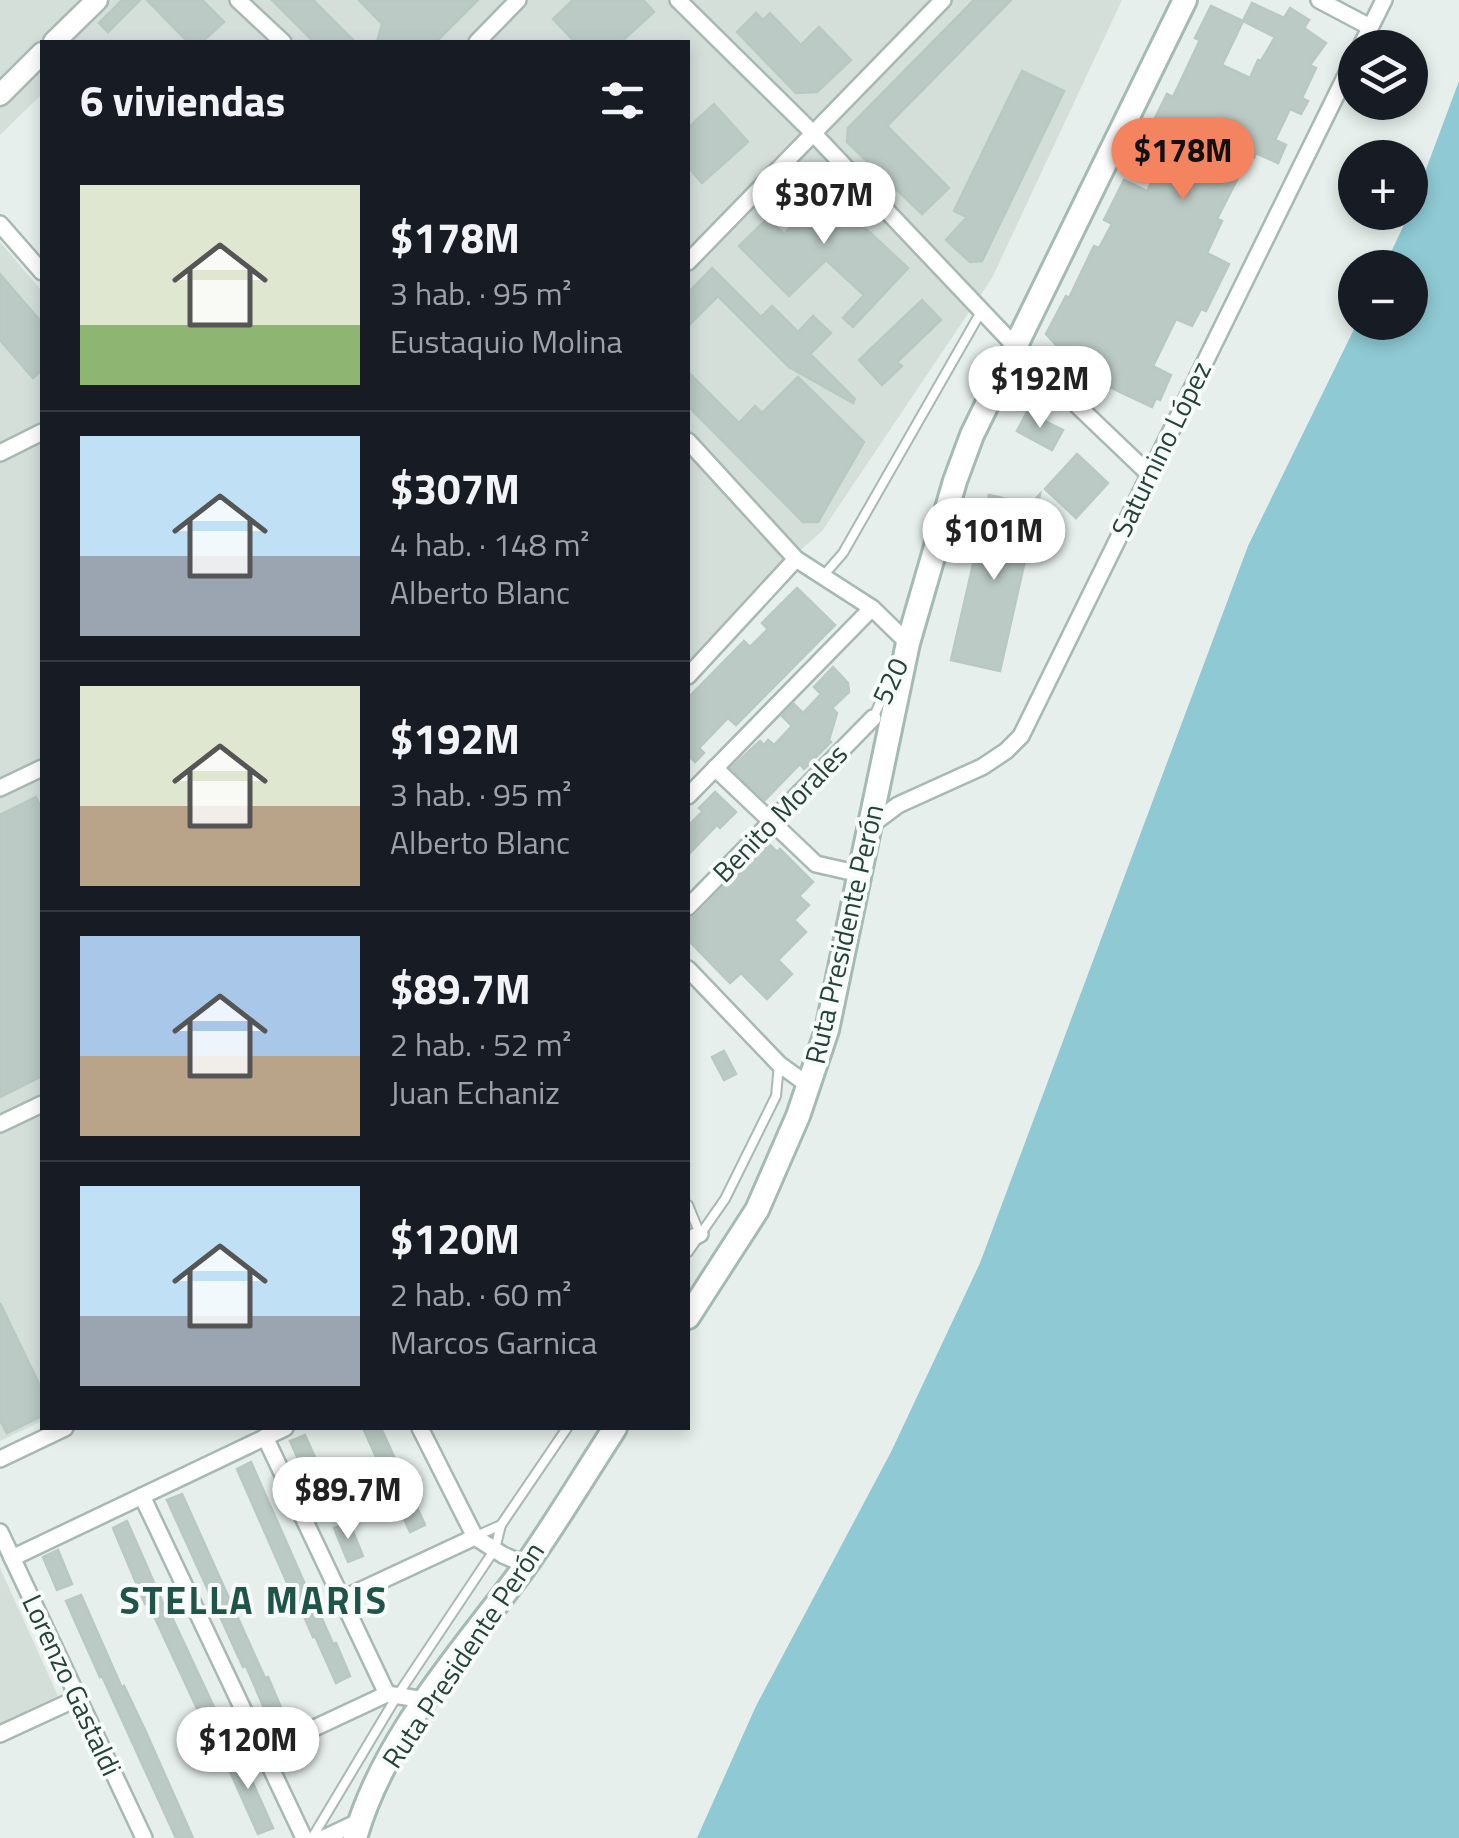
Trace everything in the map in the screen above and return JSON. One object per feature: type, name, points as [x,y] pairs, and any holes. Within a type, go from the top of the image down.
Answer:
[{"type":"main road","name":"Ruta Presidente Perón","points":[[690,1314],[757,1210],[827,1030],[908,643],[972,435],[1185,0]]},
{"type":"main road","name":"Ruta Presidente Perón","points":[[357,1830],[367,1800],[425,1700],[526,1565],[615,1430]]},
{"type":"street","points":[[56,40],[97,0]]},
{"type":"street","points":[[238,0],[281,40]]},
{"type":"street","points":[[479,40],[518,0]]},
{"type":"street","points":[[678,0],[813,133],[1016,347],[1149,474]]},
{"type":"street","points":[[690,260],[943,0]]},
{"type":"street","points":[[1319,0],[1370,27]]},
{"type":"street","points":[[1369,30],[1384,0]]},
{"type":"street","points":[[0,95],[40,56]]},
{"type":"street","name":"Saturnino López","points":[[870,826],[898,805],[982,767],[1021,736],[1338,92]]},
{"type":"street","points":[[0,224],[40,270]]},
{"type":"street","points":[[0,452],[40,433]]},
{"type":"street","points":[[690,444],[796,558],[872,608],[908,643]]},
{"type":"street","points":[[690,674],[796,558]]},
{"type":"street","points":[[690,794],[872,608]]},
{"type":"street","name":"Benito Morales","points":[[690,905],[873,718]]},
{"type":"street","points":[[715,768],[816,864],[860,874]]},
{"type":"street","points":[[0,788],[40,769]]},
{"type":"street","points":[[690,971],[779,1064],[808,1085]]},
{"type":"street","points":[[0,1124],[40,1105]]},
{"type":"street","points":[[0,1459],[61,1430]]},
{"type":"street","points":[[12,1558],[282,1430]]},
{"type":"street","points":[[421,1430],[475,1536],[526,1565]]},
{"type":"street","points":[[266,1437],[392,1695]]},
{"type":"street","points":[[142,1496],[304,1838]]},
{"type":"street","name":"Lorenzo Gastaldi","points":[[0,1532],[144,1838]]},
{"type":"street","points":[[342,1599],[475,1536]]},
{"type":"street","points":[[263,1752],[392,1695],[425,1700]]},
{"type":"street","points":[[0,1734],[78,1698]]},
{"type":"street","points":[[324,1838],[357,1830]]},
{"type":"lane","points":[[822,576],[843,554],[982,310]]},
{"type":"lane","name":"520","points":[[873,718],[908,643]]},
{"type":"lane","points":[[694,1237],[725,1199],[776,1096],[779,1064]]},
{"type":"lane","points":[[312,1838],[392,1695],[494,1549],[501,1525],[567,1430]]},
{"type":"lane","points":[[475,1536],[501,1525]]},
{"type":"shaded area","points":[[0,0],[1122,0],[992,278],[822,531],[776,572],[690,662],[690,40],[40,40],[40,96],[0,135]]},
{"type":"shaded area","points":[[0,242],[40,289],[40,1422],[0,1441]]},
{"type":"shaded area","points":[[0,1568],[58,1696],[0,1723]]},
{"type":"water","points":[[1459,81],[1459,1838],[697,1838],[756,1706],[891,1452],[980,1263],[1248,546],[1349,340],[1428,340],[1428,250],[1392,250],[1401,230],[1428,230],[1428,164]]},
{"type":"building","points":[[122,0],[140,0],[108,32],[99,23]]},
{"type":"building","points":[[147,0],[202,0],[224,22],[204,40],[186,40]]},
{"type":"building","points":[[272,0],[313,0],[353,40],[312,40]]},
{"type":"building","points":[[359,0],[478,0],[438,40],[378,40],[382,24]]},
{"type":"building","points":[[573,0],[643,0],[654,12],[623,40],[573,40],[553,19]]},
{"type":"building","points":[[974,0],[1011,0],[887,126],[949,188],[922,214],[847,142],[848,128]]},
{"type":"building","points":[[1252,3],[1284,18],[1290,8],[1309,20],[1304,28],[1326,43],[1310,65],[1316,68],[1302,98],[1308,101],[1301,114],[1290,109],[1275,140],[1286,145],[1278,163],[1256,153],[1254,158],[1249,156],[1217,219],[1222,221],[1207,253],[1229,264],[1206,311],[1201,309],[1192,326],[1176,319],[1153,366],[1171,375],[1160,400],[1156,398],[1152,407],[1101,383],[1104,377],[1073,363],[1046,334],[1094,246],[1099,248],[1112,224],[1104,220],[1124,180],[1147,191],[1165,155],[1146,146],[1159,120],[1155,118],[1167,94],[1173,97],[1211,6],[1243,21]],"holes":[[[1243,21],[1275,37],[1250,78],[1222,65]]]},
{"type":"building","points":[[756,13],[763,20],[770,13],[801,45],[819,27],[851,60],[817,92],[796,93],[737,32]]},
{"type":"building","points":[[1022,71],[1064,91],[982,261],[970,262],[946,240],[967,217],[954,211]]},
{"type":"building","points":[[714,104],[748,142],[702,183],[690,169],[690,126]]},
{"type":"building","points":[[802,169],[908,268],[853,327],[843,318],[864,295],[826,260],[789,296],[739,246],[768,218],[784,234],[803,214],[780,193]]},
{"type":"building","points":[[712,268],[761,317],[772,306],[798,332],[813,316],[831,333],[810,354],[855,399],[853,403],[789,367],[718,296],[690,324],[690,291]]},
{"type":"building","points":[[0,274],[40,321],[40,372],[33,378],[0,340]]},
{"type":"building","points":[[922,300],[941,320],[897,362],[902,366],[882,385],[859,360]]},
{"type":"building","points":[[690,374],[739,423],[755,406],[762,413],[798,377],[864,442],[818,522],[803,522],[690,408]]},
{"type":"building","points":[[1027,412],[1063,430],[1052,450],[1017,431]]},
{"type":"building","points":[[1077,454],[1108,483],[1076,518],[1045,489]]},
{"type":"building","points":[[1040,494],[1000,671],[951,660],[989,495],[1024,503],[1017,515],[1020,516]]},
{"type":"building","points":[[797,588],[835,625],[736,725],[728,718],[699,748],[704,753],[695,762],[690,757],[690,696],[744,641],[750,647],[768,629],[762,623]]},
{"type":"building","points":[[833,667],[848,683],[849,692],[832,708],[837,713],[831,742],[804,769],[800,764],[765,800],[731,768],[760,741],[764,745],[768,740],[774,745],[792,726],[782,716],[794,704],[803,713],[821,694],[814,687]]},
{"type":"building","points":[[715,792],[736,812],[690,853],[690,824],[703,811],[699,808]]},
{"type":"building","points":[[36,797],[40,806],[40,1077],[0,1097],[0,815]]},
{"type":"building","points":[[767,842],[777,852],[780,849],[813,882],[799,896],[809,905],[794,920],[806,932],[778,960],[792,974],[767,999],[741,973],[730,983],[690,942],[690,917]]},
{"type":"building","points":[[724,1051],[736,1074],[724,1080],[712,1057]]},
{"type":"building","points":[[0,1303],[40,1386],[40,1417],[7,1433],[0,1420]]},
{"type":"building","points":[[364,1430],[382,1430],[425,1525],[410,1532]]},
{"type":"building","points":[[305,1435],[338,1509],[323,1515],[290,1441]]},
{"type":"building","points":[[251,1462],[350,1676],[336,1683],[237,1469]]},
{"type":"building","points":[[182,1494],[282,1710],[268,1717],[167,1500]]},
{"type":"building","points":[[127,1521],[228,1737],[213,1743],[148,1603],[145,1604],[113,1528]]},
{"type":"building","points":[[349,1522],[363,1556],[348,1562],[334,1528]]},
{"type":"building","points":[[58,1550],[72,1584],[57,1590],[43,1557]]},
{"type":"building","points":[[81,1595],[193,1838],[176,1838],[100,1677],[66,1601]]},
{"type":"building","points":[[238,1750],[273,1828],[258,1834],[223,1756]]},
{"type":"district","name":"STELLA MARIS","points":[[254,1601]]}]
